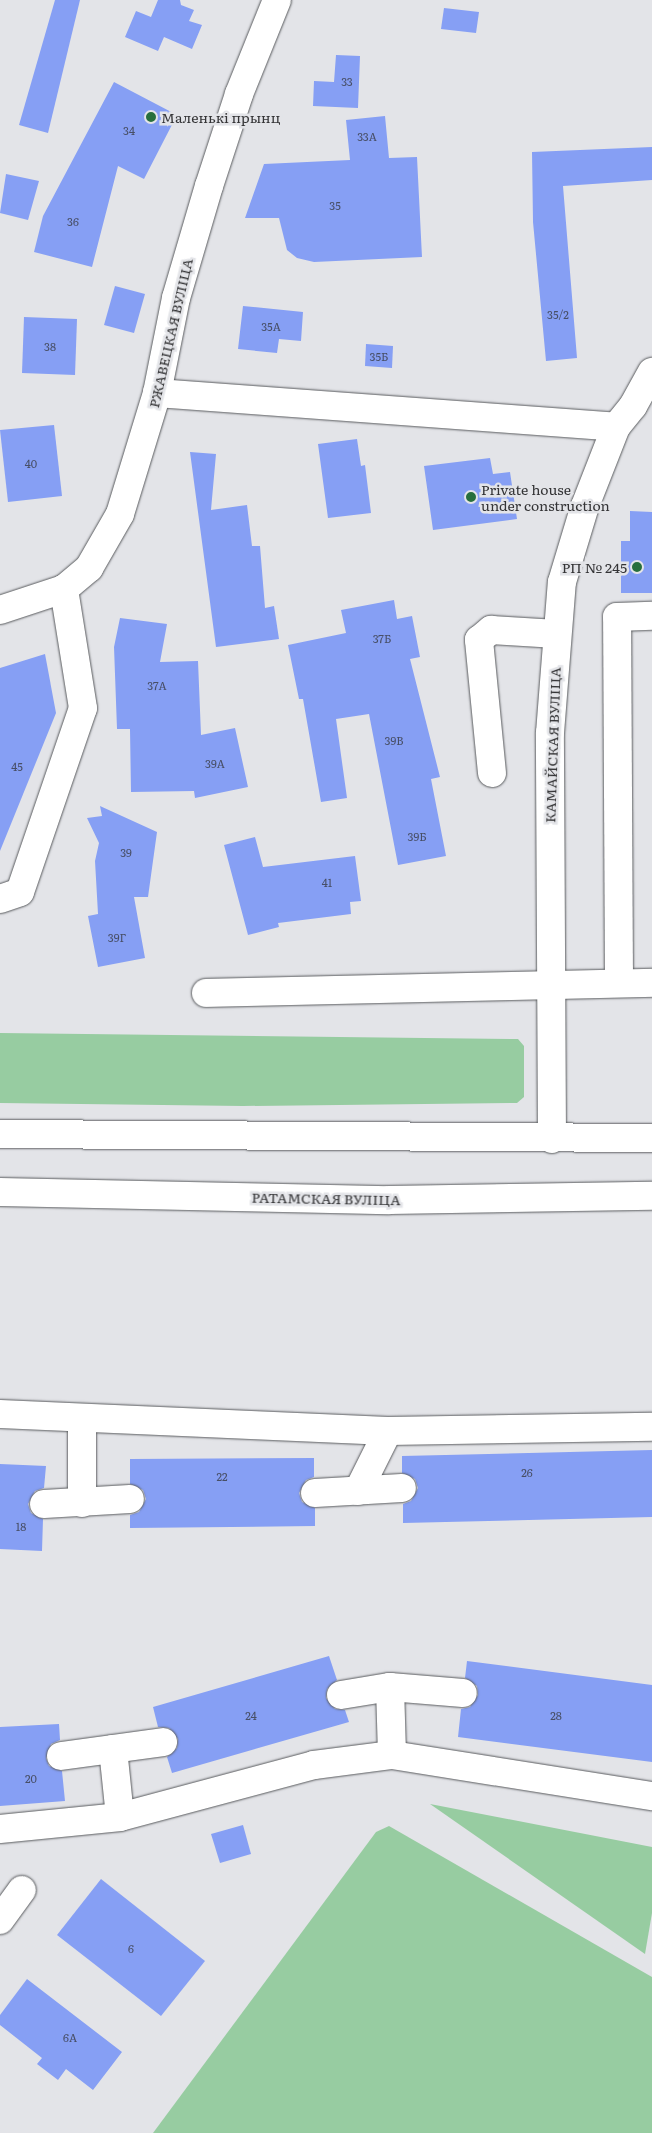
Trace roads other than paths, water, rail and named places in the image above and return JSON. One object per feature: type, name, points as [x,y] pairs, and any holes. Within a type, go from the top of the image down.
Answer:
[{"type":"main road","name":"РЖАВЕЦКАЯ ВУЛІЦА","points":[[0,610],[64,589],[89,568],[120,514],[157,393],[176,298],[209,186],[239,94],[277,0]]},
{"type":"main road","name":"КАМАЙСКАЯ ВУЛІЦА","points":[[552,1139],[550,733],[562,582],[585,506],[616,427],[633,406],[652,372]]},
{"type":"main road","points":[[157,393],[616,427]]},
{"type":"main road","points":[[0,899],[20,892],[83,708],[64,589]]},
{"type":"main road","points":[[619,983],[617,617],[652,616]]},
{"type":"main road","points":[[492,773],[480,640],[491,630],[557,634]]},
{"type":"main road","points":[[206,993],[652,983]]},
{"type":"main road","points":[[0,1134],[552,1139],[652,1138]]},
{"type":"main road","name":"РАТАМСКАЯ ВУЛІЦА","points":[[0,1192],[389,1200],[652,1196]]},
{"type":"main road","points":[[0,1414],[388,1431],[652,1427]]},
{"type":"main road","points":[[82,1418],[82,1503]]},
{"type":"main road","points":[[358,1491],[388,1431]]},
{"type":"main road","points":[[315,1493],[402,1488]]},
{"type":"main road","points":[[44,1504],[130,1499]]},
{"type":"main road","points":[[341,1695],[390,1687],[463,1693]]},
{"type":"main road","points":[[390,1687],[392,1755]]},
{"type":"main road","points":[[61,1756],[163,1742]]},
{"type":"main road","points":[[113,1749],[120,1817]]},
{"type":"main road","points":[[0,1829],[120,1817],[314,1765],[392,1755],[652,1796]]},
{"type":"main road","points":[[0,1920],[22,1890]]},
{"type":"place","name":"Маленькі прынц","points":[[151,117]]},
{"type":"place","name":"Private house under construction","points":[[471,497]]},
{"type":"place","name":"РП № 245","points":[[637,567]]}]
